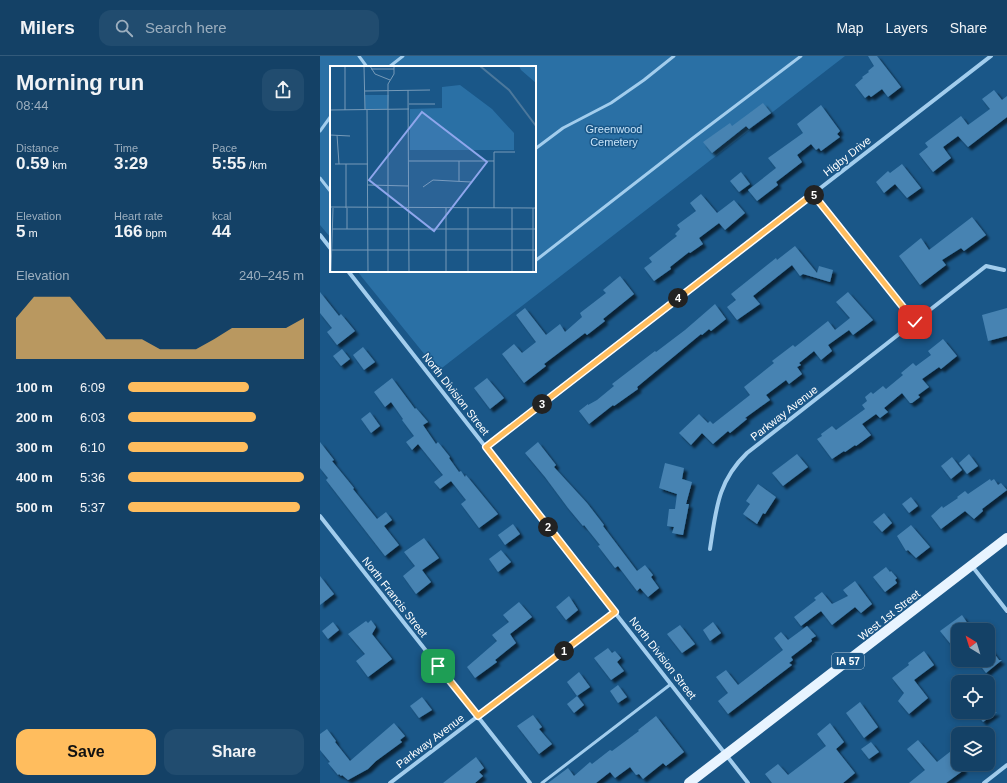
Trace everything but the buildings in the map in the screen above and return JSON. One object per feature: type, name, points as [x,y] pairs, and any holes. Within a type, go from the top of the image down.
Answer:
[{"type":"main road","name":"West 1st Street","points":[[690,783],[1007,538]]},
{"type":"street","name":"Higby Drive","points":[[486,447],[991,56]]},
{"type":"street","points":[[813,194],[915,322]]},
{"type":"street","points":[[320,235],[329,243]]},
{"type":"street","name":"Parkway Avenue","points":[[710,550],[718,504],[727,477],[736,463],[986,266],[1004,270]]},
{"type":"street","name":"North Division Street","points":[[349,272],[748,783]]},
{"type":"street","name":"North Francis Street","points":[[320,516],[530,783]]},
{"type":"street","points":[[972,566],[1007,611]]},
{"type":"street","name":"Parkway Avenue","points":[[390,783],[615,612]]},
{"type":"street","points":[[984,783],[1007,765]]},
{"type":"lane","points":[[359,56],[366,66]]},
{"type":"lane","points":[[390,66],[403,56]]},
{"type":"lane","points":[[536,148],[563,128],[611,103],[644,80],[674,56]]},
{"type":"lane","points":[[536,261],[699,133],[801,56]]},
{"type":"lane","points":[[320,131],[330,117]]},
{"type":"lane","points":[[320,178],[330,191]]},
{"type":"lane","points":[[542,783],[671,684]]},
{"type":"green space","name":"Greenwood Cemetery","points":[[320,56],[845,56],[438,371],[358,272],[536,272],[536,66],[330,66],[330,237],[320,225]]},
{"type":"route","points":[[438,666],[478,716],[615,612],[486,447],[813,194],[915,322]]}]
